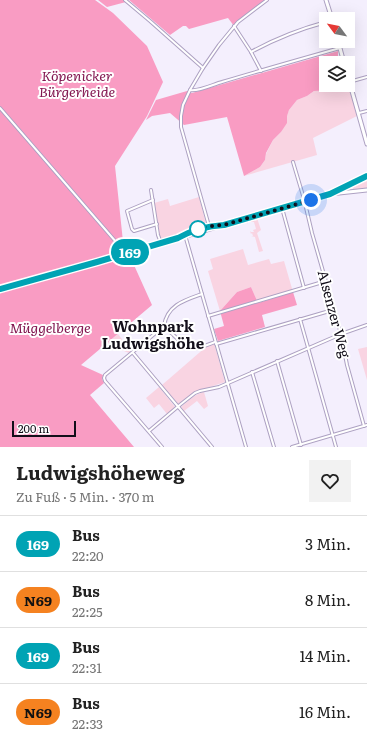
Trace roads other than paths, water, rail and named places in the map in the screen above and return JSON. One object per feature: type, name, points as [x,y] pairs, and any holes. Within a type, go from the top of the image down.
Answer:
[{"type":"main road","points":[[326,0],[330,12]]},
{"type":"main road","points":[[340,48],[342,56]]},
{"type":"main road","points":[[353,92],[367,144]]},
{"type":"main road","points":[[0,289],[330,194],[367,176]]},
{"type":"main road","points":[[330,194],[367,190]]},
{"type":"street","points":[[126,0],[203,68]]},
{"type":"street","points":[[210,228],[181,127],[182,111],[190,90],[203,68],[234,26],[246,15],[267,0]]},
{"type":"street","points":[[251,52],[288,34],[319,24]]},
{"type":"street","points":[[234,26],[251,52],[261,71]]},
{"type":"street","points":[[190,90],[196,90],[340,48]]},
{"type":"street","points":[[355,81],[367,77]]},
{"type":"street","points":[[0,108],[125,254]]},
{"type":"street","points":[[359,113],[367,111]]},
{"type":"street","name":"Alsenzer Weg","points":[[293,162],[326,281],[347,365],[366,426]]},
{"type":"street","points":[[150,190],[153,200],[158,235],[161,243]]},
{"type":"street","points":[[153,200],[127,211],[134,231],[157,224]]},
{"type":"street","points":[[282,208],[304,288]]},
{"type":"street","points":[[185,235],[246,447]]},
{"type":"street","points":[[208,316],[326,281]]},
{"type":"street","points":[[162,447],[104,378],[105,375],[164,326],[165,318],[174,306],[202,294]]},
{"type":"street","points":[[164,326],[188,349],[192,350],[326,312]]},
{"type":"street","points":[[300,320],[336,447]]},
{"type":"street","points":[[149,431],[198,392],[216,388],[308,347],[367,325]]},
{"type":"street","points":[[132,353],[212,447]]},
{"type":"street","points":[[277,361],[300,445]]},
{"type":"street","points":[[252,372],[274,447]]},
{"type":"street","points":[[292,447],[366,426]]},
{"type":"district","name":"Wohnpark Ludwigshöhe","points":[[153,336]]},
{"type":"park label","name":"Köpenicker Bürgerheide","points":[[77,84]]},
{"type":"park label","name":"Müggelberge","points":[[50,328]]}]
